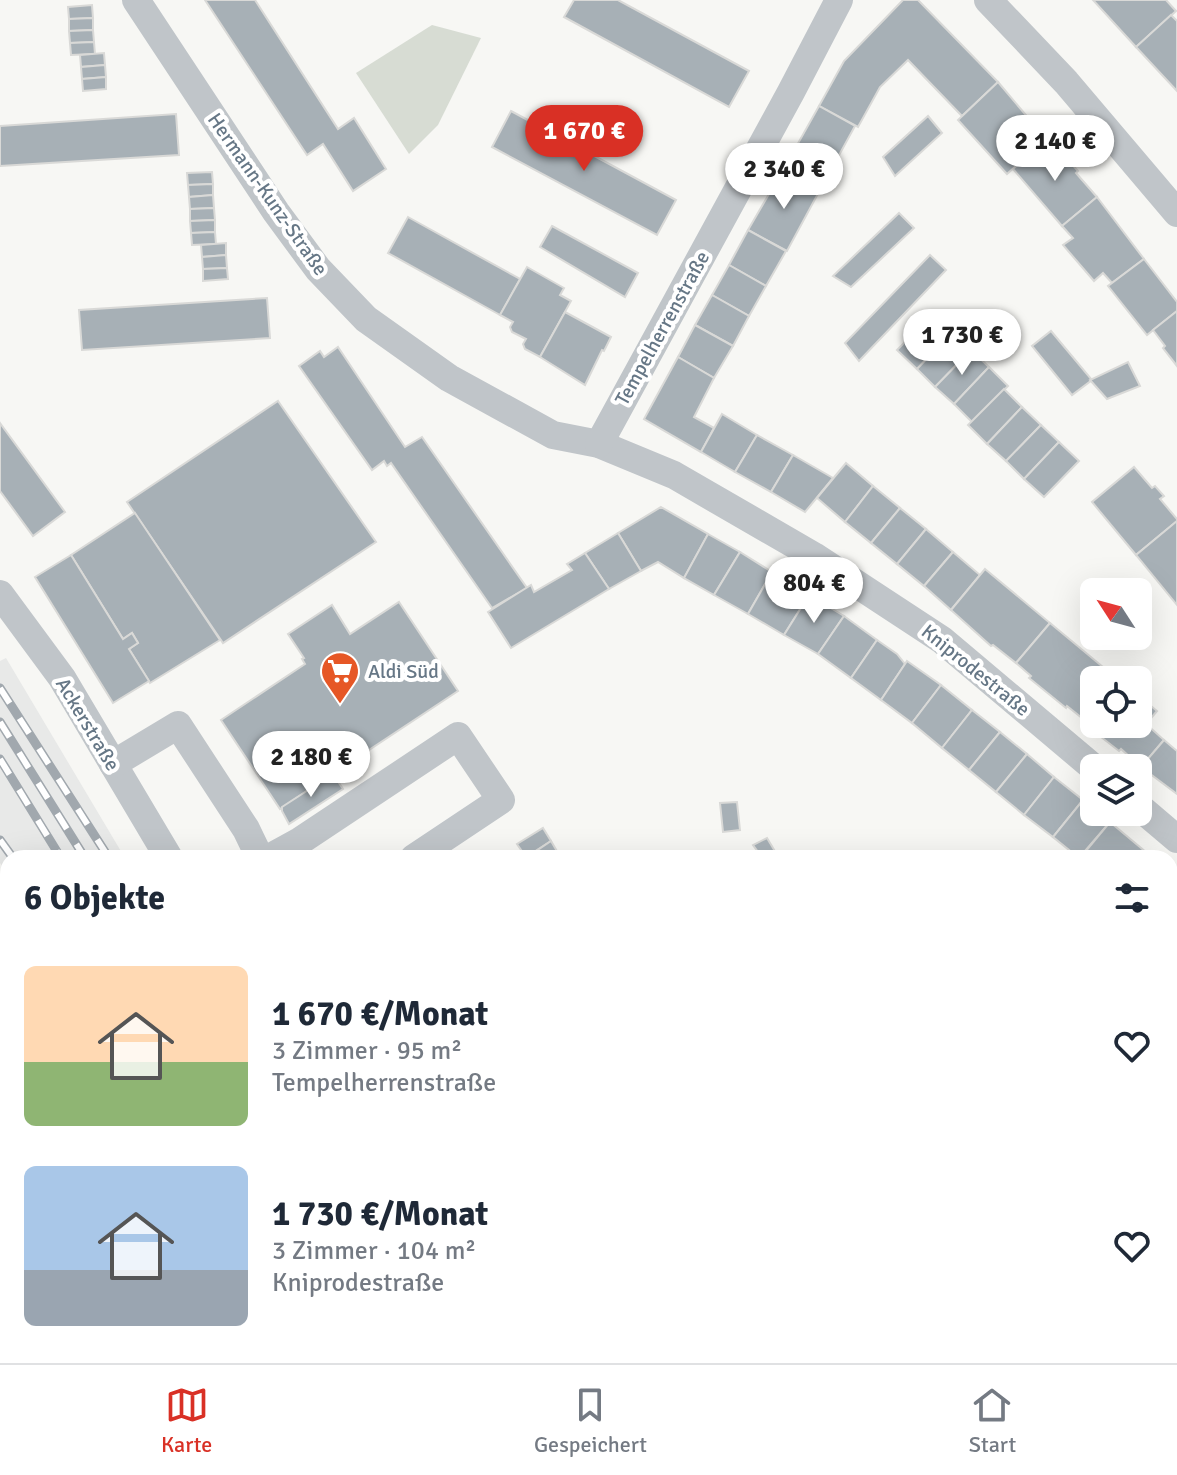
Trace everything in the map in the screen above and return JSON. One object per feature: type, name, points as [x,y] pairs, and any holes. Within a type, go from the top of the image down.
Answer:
[{"type":"street","name":"Hermann-Kunz-Straße","points":[[136,0],[276,212],[318,269],[366,319],[449,378],[553,435],[599,444]]},
{"type":"street","name":"Tempelherrenstraße","points":[[599,444],[839,0]]},
{"type":"street","points":[[988,0],[1066,82],[1177,213]]},
{"type":"street","name":"Kniprodestraße","points":[[599,444],[674,475],[814,556],[942,640],[1080,756]]},
{"type":"street","name":"Ackerstraße","points":[[0,594],[62,678],[164,850]]},
{"type":"street","points":[[113,764],[178,725],[246,829],[256,850]]},
{"type":"street","points":[[284,850],[458,736],[501,800],[426,850]]},
{"type":"street","points":[[1152,818],[1177,839]]},
{"type":"shaded area","points":[[432,25],[481,38],[438,125],[409,154],[356,73]]},
{"type":"shaded area","points":[[6,658],[120,850],[0,850],[0,661]]},
{"type":"building","points":[[205,0],[255,0],[338,129],[354,118],[386,169],[353,191],[323,144],[307,155]]},
{"type":"building","points":[[574,0],[618,0],[749,71],[729,107],[564,17]]},
{"type":"building","points":[[903,0],[918,0],[998,82],[962,116],[908,60],[880,87],[858,127],[819,106],[844,61]]},
{"type":"building","points":[[1093,0],[1166,0],[1176,11],[1136,47]]},
{"type":"building","points":[[92,5],[93,18],[69,19],[68,7]]},
{"type":"building","points":[[1171,15],[1177,21],[1177,91],[1136,47]]},
{"type":"building","points":[[93,18],[93,30],[69,31],[69,19]]},
{"type":"building","points":[[93,30],[94,42],[70,43],[69,31]]},
{"type":"building","points":[[94,42],[95,54],[71,55],[70,43]]},
{"type":"building","points":[[104,53],[105,65],[81,67],[80,55]]},
{"type":"building","points":[[105,65],[106,77],[82,79],[81,67]]},
{"type":"building","points":[[106,77],[106,89],[83,91],[82,79]]},
{"type":"building","points":[[998,82],[1046,139],[1007,174],[958,120]]},
{"type":"building","points":[[819,106],[855,126],[820,190],[783,170]]},
{"type":"building","points":[[511,111],[676,200],[657,235],[492,147]]},
{"type":"building","points":[[176,114],[179,155],[0,166],[0,126]]},
{"type":"building","points":[[928,116],[942,133],[895,176],[883,157]]},
{"type":"building","points":[[1046,139],[1078,171],[1076,173],[1097,197],[1062,226],[1013,169]]},
{"type":"building","points":[[783,170],[820,190],[787,251],[748,230]]},
{"type":"building","points":[[212,172],[213,184],[188,185],[187,173]]},
{"type":"building","points":[[213,184],[213,195],[189,197],[188,185]]},
{"type":"building","points":[[213,195],[214,208],[190,209],[189,197]]},
{"type":"building","points":[[1097,197],[1144,259],[1112,283],[1103,273],[1094,281],[1063,245],[1073,238],[1062,226]]},
{"type":"building","points":[[214,208],[215,220],[190,221],[190,209]]},
{"type":"building","points":[[899,213],[914,228],[851,287],[833,276]]},
{"type":"building","points":[[408,217],[520,279],[500,315],[388,253]]},
{"type":"building","points":[[215,220],[215,232],[191,233],[190,221]]},
{"type":"building","points":[[552,226],[638,273],[625,297],[540,247]]},
{"type":"building","points":[[748,230],[786,251],[766,286],[729,265]]},
{"type":"building","points":[[215,232],[216,244],[192,245],[191,233]]},
{"type":"building","points":[[226,243],[226,255],[202,257],[201,245]]},
{"type":"building","points":[[226,255],[227,268],[203,269],[202,257]]},
{"type":"building","points":[[930,255],[946,270],[859,361],[845,343]]},
{"type":"building","points":[[1144,259],[1177,302],[1177,311],[1147,335],[1108,286]]},
{"type":"building","points":[[729,265],[766,286],[749,316],[712,295]]},
{"type":"building","points":[[527,267],[564,288],[560,295],[571,301],[540,357],[525,349],[523,344],[526,339],[512,332],[510,327],[513,322],[500,315]]},
{"type":"building","points":[[227,268],[228,279],[203,281],[203,269]]},
{"type":"building","points":[[712,295],[749,316],[733,346],[695,325]]},
{"type":"building","points":[[267,298],[270,338],[82,350],[79,310]]},
{"type":"building","points":[[1177,311],[1177,366],[1153,330]]},
{"type":"building","points":[[565,312],[611,337],[585,385],[540,357]]},
{"type":"building","points":[[933,314],[952,332],[917,369],[897,350]]},
{"type":"building","points":[[695,325],[733,346],[714,378],[678,357]]},
{"type":"building","points":[[1051,331],[1092,380],[1072,395],[1032,346]]},
{"type":"building","points":[[952,332],[971,350],[935,387],[917,369]]},
{"type":"building","points":[[338,347],[405,447],[422,437],[527,588],[492,608],[391,463],[387,466],[384,461],[372,470],[299,366],[320,351],[324,357]]},
{"type":"building","points":[[971,350],[989,367],[954,404],[935,387]]},
{"type":"building","points":[[678,357],[714,378],[694,417],[714,428],[701,452],[644,419]]},
{"type":"building","points":[[1128,362],[1140,386],[1107,399],[1090,380]]},
{"type":"building","points":[[989,367],[1008,386],[972,422],[954,404]]},
{"type":"building","points":[[1004,389],[1022,407],[987,444],[968,425]]},
{"type":"building","points":[[278,401],[376,542],[223,643],[127,502]]},
{"type":"building","points":[[1022,407],[1041,425],[1006,461],[987,444]]},
{"type":"building","points":[[722,414],[757,435],[735,472],[701,452]]},
{"type":"building","points":[[0,423],[65,512],[33,536],[0,491]]},
{"type":"building","points":[[1041,425],[1059,442],[1024,479],[1006,461]]},
{"type":"building","points":[[757,435],[793,455],[771,492],[735,472]]},
{"type":"building","points":[[1059,442],[1079,461],[1044,497],[1024,479]]},
{"type":"building","points":[[793,455],[833,478],[805,512],[771,492]]},
{"type":"building","points":[[846,463],[873,486],[845,522],[817,498]]},
{"type":"building","points":[[1134,467],[1152,488],[1155,486],[1164,496],[1160,499],[1177,519],[1136,555],[1092,502]]},
{"type":"building","points":[[873,486],[900,508],[871,543],[845,522]]},
{"type":"building","points":[[661,507],[708,534],[684,578],[658,562],[641,571],[618,533]]},
{"type":"building","points":[[900,508],[926,529],[897,564],[871,543]]},
{"type":"building","points":[[135,513],[220,640],[150,683],[129,649],[138,643],[132,633],[123,639],[71,555]]},
{"type":"building","points":[[1177,521],[1177,605],[1136,555]]},
{"type":"building","points":[[926,529],[953,552],[924,586],[897,564]]},
{"type":"building","points":[[618,533],[641,571],[609,589],[585,553]]},
{"type":"building","points":[[708,534],[740,552],[714,595],[684,578]]},
{"type":"building","points":[[740,552],[772,572],[748,614],[714,595]]},
{"type":"building","points":[[953,552],[980,575],[951,610],[924,586]]},
{"type":"building","points":[[585,553],[609,589],[511,648],[488,612],[531,585],[534,592],[572,570],[567,564]]},
{"type":"building","points":[[71,555],[123,639],[132,633],[138,643],[129,649],[149,681],[113,703],[35,577]]},
{"type":"building","points":[[985,569],[1050,623],[1016,663],[991,646],[951,610]]},
{"type":"building","points":[[772,572],[809,595],[784,635],[748,614]]},
{"type":"building","points":[[809,595],[844,616],[818,654],[784,635]]},
{"type":"building","name":"Aldi Süd","points":[[399,602],[458,691],[280,809],[221,720],[305,664],[288,634],[332,605],[350,634]]},
{"type":"building","points":[[844,616],[877,640],[851,678],[818,654]]},
{"type":"building","points":[[1050,623],[1102,666],[1080,666],[1080,716],[1029,678],[1031,676],[1016,663]]},
{"type":"building","points":[[877,640],[905,664],[881,700],[851,678]]},
{"type":"building","points":[[907,661],[941,685],[912,723],[881,700]]},
{"type":"building","points":[[941,685],[972,710],[942,748],[912,723]]},
{"type":"building","points":[[972,710],[1000,732],[969,770],[942,748]]},
{"type":"building","points":[[1152,729],[1164,740],[1152,754],[1119,751],[1102,738],[1152,738]]},
{"type":"building","points":[[1000,732],[1027,754],[996,792],[969,770]]},
{"type":"building","points":[[1164,740],[1177,751],[1177,794],[1152,775],[1152,754]]},
{"type":"building","points":[[1027,754],[1054,777],[1024,815],[996,792]]},
{"type":"building","points":[[333,774],[343,789],[289,824],[282,807]]},
{"type":"building","points":[[1054,777],[1080,798],[1080,804],[1053,837],[1024,815]]},
{"type":"building","points":[[737,802],[740,830],[723,832],[720,803]]},
{"type":"building","points":[[1080,804],[1080,826],[1107,826],[1086,850],[1069,850],[1053,837]]},
{"type":"building","points":[[1107,826],[1115,826],[1143,850],[1087,850]]},
{"type":"building","points":[[543,828],[551,841],[537,850],[521,850],[517,844]]},
{"type":"building","points":[[767,838],[774,850],[757,850],[753,845]]},
{"type":"building","points":[[551,841],[556,850],[538,850]]},
{"type":"railway","points":[[0,688],[104,850]]},
{"type":"railway","points":[[0,722],[80,850]]},
{"type":"railway","points":[[0,759],[56,850]]},
{"type":"railway","points":[[0,840],[7,850]]},
{"type":"place","name":"Aldi Süd","points":[[340,705]]}]
